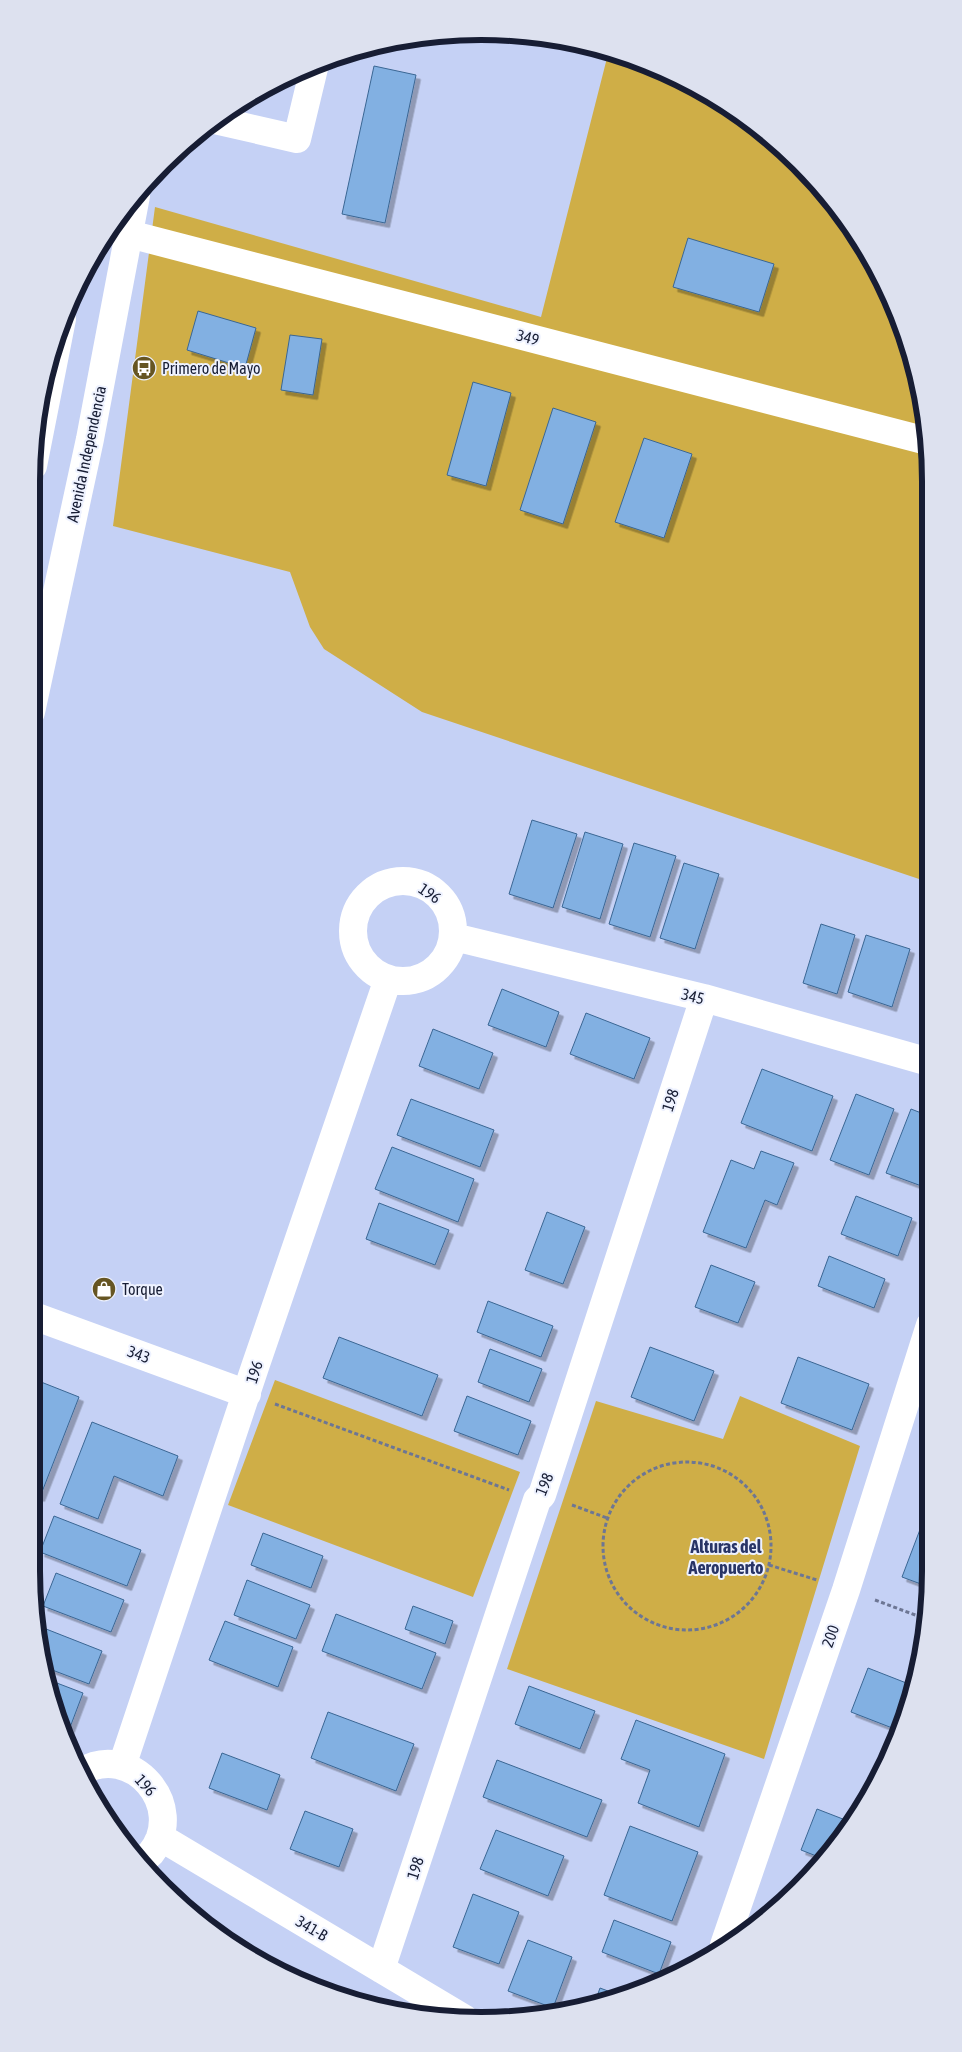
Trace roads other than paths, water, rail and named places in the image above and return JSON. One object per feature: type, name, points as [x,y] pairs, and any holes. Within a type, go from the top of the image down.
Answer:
[{"type":"street","points":[[225,122],[298,139],[312,74]]},
{"type":"street","name":"Avenida Independencia","points":[[40,671],[90,440],[133,210]]},
{"type":"street","name":"349","points":[[129,234],[920,439]]},
{"type":"street","name":"196","points":[[393,881],[410,881],[425,886],[438,894],[448,907],[454,922],[454,937],[450,952],[441,966],[428,976],[414,981],[396,982],[379,976],[366,965],[356,950],[352,933],[355,915],[363,900],[376,888],[393,881]]},
{"type":"street","name":"345","points":[[454,937],[704,998],[922,1060]]},
{"type":"street","name":"196","points":[[122,1766],[246,1394],[388,979]]},
{"type":"street","name":"198","points":[[381,1969],[540,1498],[704,998]]},
{"type":"street","name":"343","points":[[40,1317],[246,1394]]},
{"type":"street","name":"200","points":[[727,1938],[846,1590],[922,1350]]},
{"type":"street","name":"196","points":[[86,1768],[104,1764],[122,1766],[138,1773],[152,1786],[160,1801],[163,1819],[160,1837]]},
{"type":"street","points":[[145,1858],[160,1837]]},
{"type":"street","name":"341-B","points":[[160,1837],[451,2011]]},
{"type":"place","name":"Primero de Mayo","points":[[144,368]]},
{"type":"place","name":"Torque","points":[[104,1289]]},
{"type":"district","name":"Alturas del Aeropuerto","points":[[726,1556]]}]
